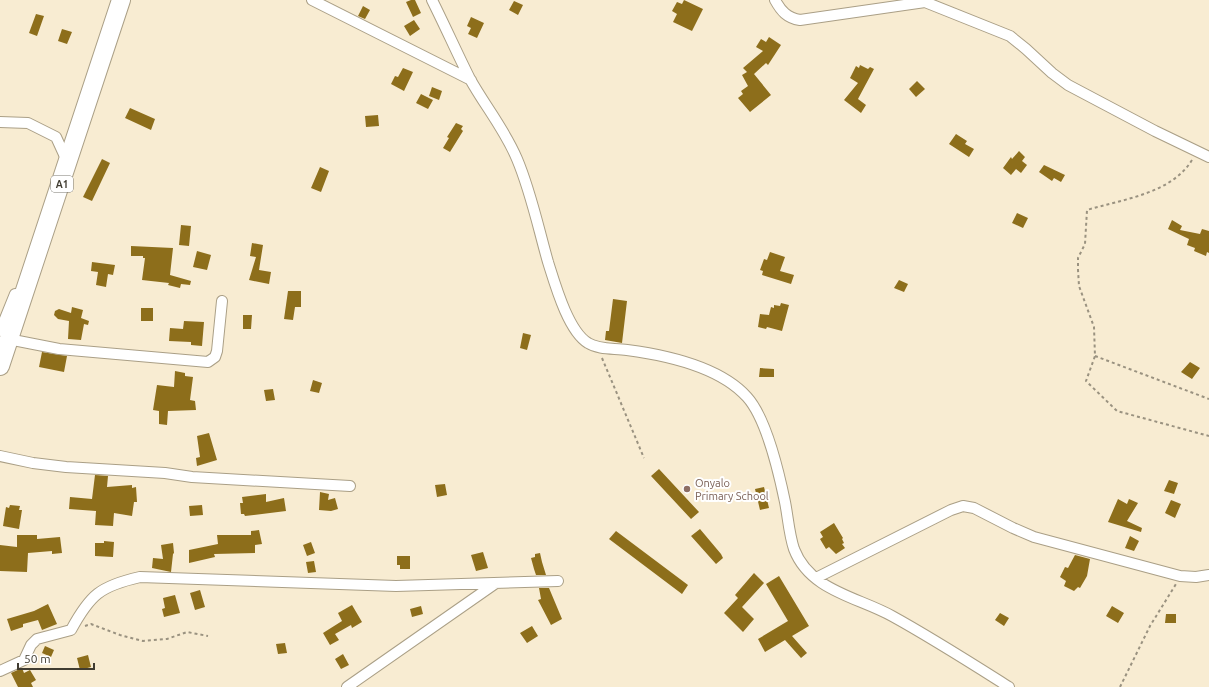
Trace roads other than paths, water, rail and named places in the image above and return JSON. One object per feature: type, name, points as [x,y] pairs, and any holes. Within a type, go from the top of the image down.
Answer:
[{"type":"highway","name":"A1","points":[[0,366],[4,335],[68,164],[121,0]]},
{"type":"street","points":[[312,0],[471,80]]},
{"type":"street","points":[[432,0],[471,80],[502,129],[520,167],[531,196],[550,269],[570,320],[581,337],[588,343],[598,347],[647,353],[686,362],[728,382],[749,399],[766,433],[777,470],[794,548],[805,568],[816,578],[835,591],[890,615],[1009,687]]},
{"type":"street","points":[[776,0],[785,14],[794,19],[800,20],[925,2],[1010,36],[1064,82],[1155,131],[1209,157]]},
{"type":"street","points":[[0,122],[28,123],[56,137],[68,164]]},
{"type":"street","points":[[4,335],[59,349],[208,362],[215,357],[217,351],[222,302]]},
{"type":"street","points":[[0,456],[33,464],[66,467],[205,478],[350,486]]},
{"type":"street","points":[[816,578],[951,510],[963,506],[974,508],[1034,537],[1180,576],[1196,578],[1209,575]]},
{"type":"street","points":[[0,672],[24,660],[31,645],[37,639],[71,630],[84,606],[98,592],[113,584],[140,577],[396,586],[558,581]]},
{"type":"street","points":[[347,687],[496,583]]},
{"type":"place","name":"Onyalo Primary School","points":[[687,489]]}]
